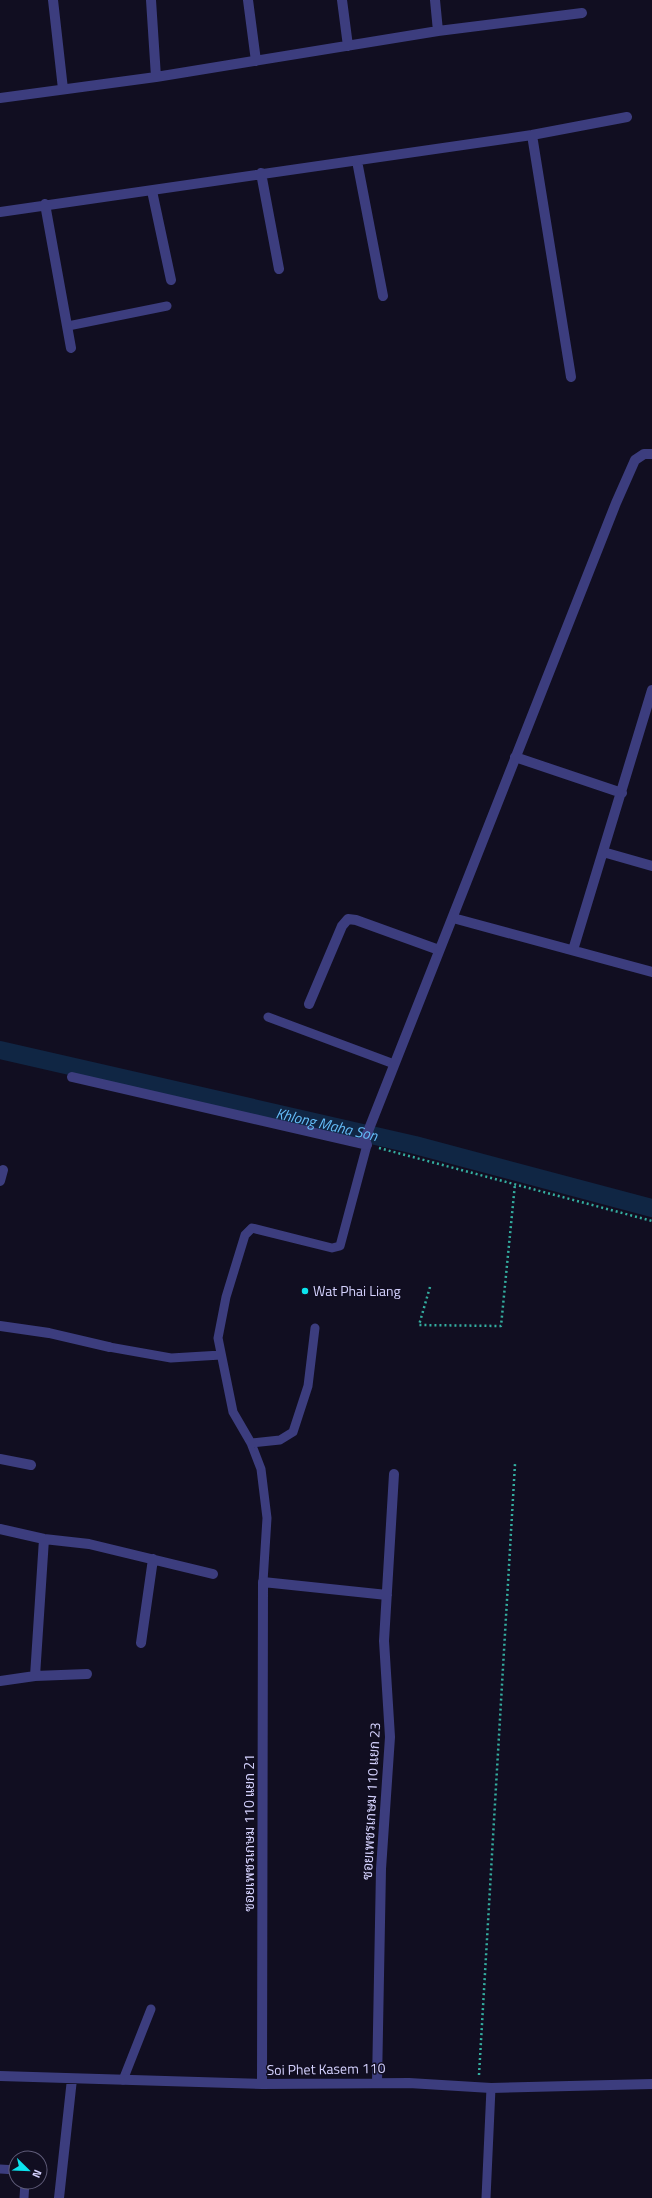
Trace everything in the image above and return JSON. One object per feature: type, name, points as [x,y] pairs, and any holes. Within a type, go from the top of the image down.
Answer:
[{"type":"street","points":[[53,0],[63,89]]},
{"type":"street","points":[[151,0],[156,77]]},
{"type":"street","points":[[248,0],[256,61]]},
{"type":"street","points":[[342,0],[348,46]]},
{"type":"street","points":[[435,0],[438,31]]},
{"type":"street","points":[[0,98],[156,77],[438,31],[582,14]]},
{"type":"street","points":[[0,212],[45,204],[152,191],[261,173],[357,161],[532,135],[627,117]]},
{"type":"street","points":[[532,135],[571,377]]},
{"type":"street","points":[[357,161],[383,296]]},
{"type":"street","points":[[261,173],[279,269]]},
{"type":"street","points":[[152,191],[170,280]]},
{"type":"street","points":[[45,204],[71,348]]},
{"type":"street","points":[[72,1077],[366,1142],[372,1120],[616,502],[635,460],[644,454],[652,454]]},
{"type":"street","points":[[573,950],[651,694]]},
{"type":"street","points":[[515,757],[622,793]]},
{"type":"street","points":[[603,852],[652,866]]},
{"type":"street","points":[[453,918],[652,972]]},
{"type":"street","points":[[309,1004],[342,926],[348,919],[356,920],[439,950]]},
{"type":"street","points":[[0,1181],[3,1170]]},
{"type":"street","points":[[0,1326],[49,1333],[109,1347]]},
{"type":"street","points":[[0,1459],[31,1465]]},
{"type":"street","name":"ซอยเพชรเกษม 110 แยก 23","points":[[377,2083],[381,1869],[390,1737],[384,1641],[394,1474]]},
{"type":"street","points":[[0,1529],[44,1539],[89,1544],[213,1574]]},
{"type":"street","points":[[35,1676],[44,1539]]},
{"type":"street","points":[[141,1643],[153,1559]]},
{"type":"street","points":[[263,1582],[387,1595]]},
{"type":"street","name":"ซอยเพชรเกษม 110 แยก 21","points":[[262,2084],[263,1582]]},
{"type":"street","points":[[0,1681],[35,1676],[87,1674]]},
{"type":"street","name":"Soi Phet Kasem 110","points":[[0,2076],[262,2084],[377,2083],[491,2088],[652,2084]]},
{"type":"street","points":[[59,2198],[72,2079]]},
{"type":"lane","points":[[68,326],[167,306]]},
{"type":"lane","points":[[268,1017],[394,1064]]},
{"type":"lane","points":[[263,1582],[267,1518],[261,1470],[251,1443],[232,1412],[218,1338],[226,1297],[245,1235],[252,1228],[332,1248],[340,1246],[366,1142]]},
{"type":"lane","points":[[251,1443],[280,1440],[293,1432],[308,1386],[315,1328]]},
{"type":"lane","points":[[109,1347],[171,1358],[221,1355]]},
{"type":"lane","points":[[123,2080],[151,2009]]},
{"type":"lane","points":[[486,2198],[491,2088]]},
{"type":"path","points":[[366,1142],[652,1221]]},
{"type":"path","points":[[430,1287],[419,1325],[501,1326],[515,1184]]},
{"type":"path","points":[[478,2087],[515,1464]]},
{"type":"waterway","name":"Khlong Maha Son","points":[[0,1050],[415,1145],[652,1208]]},
{"type":"place","name":"Wat Phai Liang","points":[[305,1291]]}]
